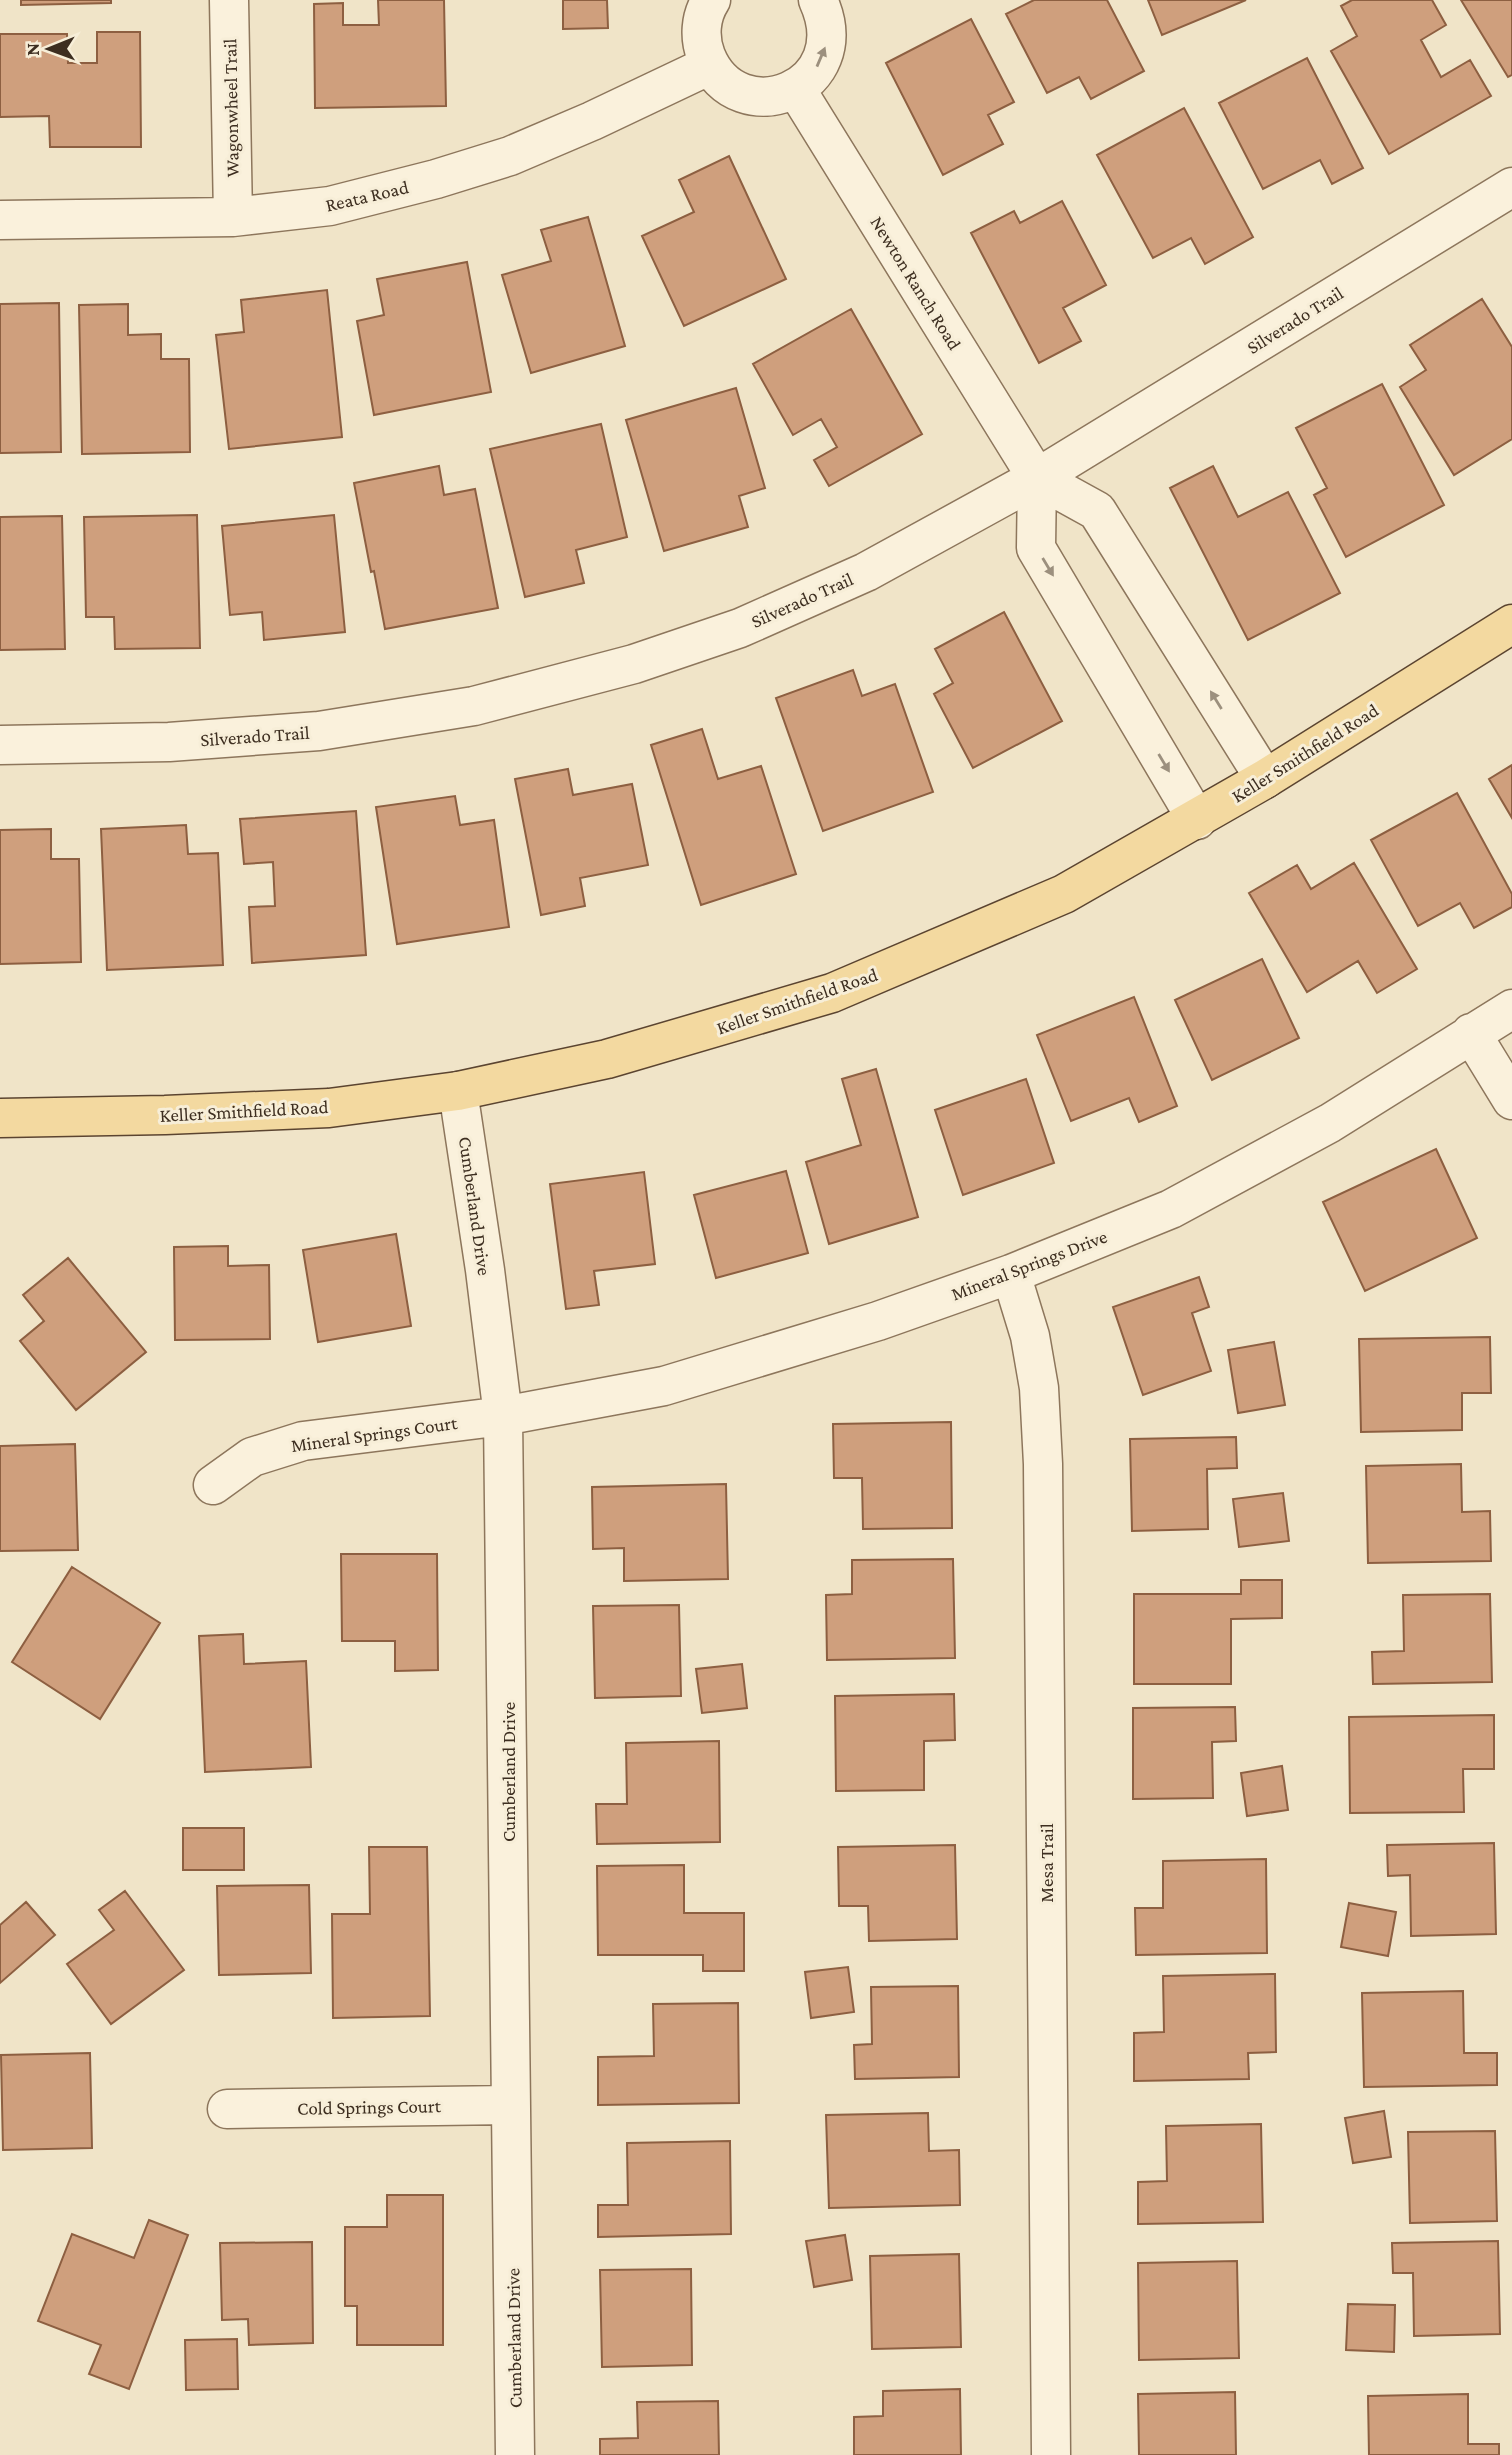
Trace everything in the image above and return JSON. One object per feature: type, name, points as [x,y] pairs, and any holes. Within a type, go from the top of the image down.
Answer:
[{"type":"main road","name":"Keller Smithfield Road","points":[[0,1118],[329,1108],[458,1091],[607,1059],[832,993],[1064,894],[1197,820],[1512,624]]},
{"type":"street","name":"Wagonwheel Trail","points":[[229,0],[233,217]]},
{"type":"street","points":[[711,0],[701,26],[702,46],[710,65],[722,80],[738,91],[757,96],[777,95],[796,89],[812,76],[823,58],[827,37],[826,17],[818,0]]},
{"type":"street","name":"Reata Road","points":[[0,220],[233,217],[330,206],[436,179],[510,156],[592,121],[710,65]]},
{"type":"street","name":"Newton Ranch Road","points":[[796,89],[1037,478],[1097,511],[1265,779]]},
{"type":"street","name":"Silverado Trail","points":[[0,745],[169,742],[318,731],[474,706],[634,664],[740,628],[866,572],[1037,478],[1512,187]]},
{"type":"street","points":[[1037,478],[1036,548],[1197,820]]},
{"type":"street","name":"Mineral Springs Drive","points":[[503,1416],[664,1386],[878,1321],[1011,1274],[1171,1209],[1330,1123],[1512,1009]]},
{"type":"street","points":[[1471,1033],[1512,1100]]},
{"type":"street","name":"Cumberland Drive","points":[[458,1091],[485,1269],[503,1416],[515,2455]]},
{"type":"street","name":"Mesa Trail","points":[[1011,1274],[1030,1336],[1037,1375],[1043,1464],[1051,2455]]},
{"type":"street","name":"Mineral Springs Court","points":[[213,1485],[252,1457],[303,1441],[503,1416]]},
{"type":"street","name":"Cold Springs Court","points":[[227,2109],[510,2105]]},
{"type":"building","points":[[21,0],[111,0],[111,3],[21,5]]},
{"type":"building","points":[[378,0],[444,0],[446,106],[315,108],[314,4],[343,3],[343,25],[379,25]]},
{"type":"building","points":[[563,0],[607,0],[608,28],[563,29]]},
{"type":"building","points":[[1034,0],[1107,0],[1144,71],[1091,99],[1079,77],[1047,93],[1006,14]]},
{"type":"building","points":[[1148,0],[1246,0],[1162,35]]},
{"type":"building","points":[[1352,0],[1432,0],[1446,25],[1421,40],[1441,77],[1470,60],[1491,96],[1389,154],[1331,51],[1357,36],[1341,6]]},
{"type":"building","points":[[1461,0],[1512,0],[1512,75],[1508,77]]},
{"type":"building","points":[[971,19],[1014,102],[988,115],[1003,144],[943,175],[886,63]]},
{"type":"building","points":[[97,32],[140,32],[141,147],[50,147],[49,116],[0,117],[0,34],[67,34],[68,63],[97,63]]},
{"type":"building","points":[[1307,58],[1363,168],[1332,184],[1320,160],[1263,189],[1219,103]]},
{"type":"building","points":[[1184,108],[1253,237],[1205,264],[1191,238],[1153,258],[1097,155]]},
{"type":"building","points":[[729,156],[786,279],[684,326],[642,236],[694,212],[679,180]]},
{"type":"building","points":[[1062,201],[1106,285],[1063,308],[1081,341],[1039,363],[971,233],[1014,211],[1020,223]]},
{"type":"building","points":[[588,217],[625,346],[531,373],[502,275],[551,261],[541,230]]},
{"type":"building","points":[[467,262],[491,392],[374,415],[357,321],[384,315],[377,279]]},
{"type":"building","points":[[327,290],[342,437],[229,449],[216,335],[244,332],[241,300]]},
{"type":"building","points":[[1482,299],[1512,347],[1512,439],[1454,475],[1400,387],[1426,370],[1410,345]]},
{"type":"building","points":[[59,303],[61,452],[0,453],[0,304]]},
{"type":"building","points":[[128,304],[128,335],[161,334],[161,359],[189,359],[190,452],[82,454],[79,305]]},
{"type":"building","points":[[851,309],[922,434],[829,486],[814,460],[837,447],[821,419],[793,435],[753,364]]},
{"type":"building","points":[[1382,384],[1444,505],[1346,557],[1314,495],[1327,488],[1296,428]]},
{"type":"building","points":[[736,388],[765,488],[739,496],[748,527],[664,551],[626,420]]},
{"type":"building","points":[[601,424],[627,537],[576,550],[584,583],[525,597],[490,449]]},
{"type":"building","points":[[439,466],[444,495],[475,489],[498,608],[385,629],[354,483]]},
{"type":"building","points":[[1213,466],[1238,517],[1288,492],[1340,593],[1248,640],[1170,488]]},
{"type":"building","points":[[197,515],[200,648],[115,649],[114,617],[86,617],[84,517]]},
{"type":"building","points":[[334,515],[345,632],[264,640],[262,612],[230,615],[222,526]]},
{"type":"building","points":[[62,516],[65,649],[0,650],[0,517]]},
{"type":"building","points":[[1004,612],[1062,721],[973,768],[934,694],[953,683],[935,649]]},
{"type":"building","points":[[853,670],[862,696],[895,684],[933,792],[823,831],[776,698]]},
{"type":"building","points":[[702,729],[718,779],[761,766],[796,874],[701,905],[651,745]]},
{"type":"building","points":[[1512,765],[1512,818],[1489,779]]},
{"type":"building","points":[[568,769],[573,795],[632,784],[648,865],[580,878],[585,906],[541,915],[515,779]]},
{"type":"building","points":[[1457,793],[1512,894],[1512,907],[1474,928],[1460,903],[1418,926],[1371,840]]},
{"type":"building","points":[[455,796],[460,825],[494,820],[509,927],[397,944],[376,807]]},
{"type":"building","points":[[356,811],[366,955],[252,963],[249,907],[275,906],[273,862],[244,864],[240,819]]},
{"type":"building","points":[[186,825],[188,854],[218,853],[223,965],[107,970],[101,829]]},
{"type":"building","points":[[51,829],[51,859],[79,859],[81,962],[0,964],[0,830]]},
{"type":"building","points":[[1354,863],[1417,969],[1377,993],[1358,961],[1307,992],[1249,893],[1297,865],[1311,889]]},
{"type":"building","points":[[1262,959],[1299,1038],[1212,1080],[1175,1000]]},
{"type":"building","points":[[1134,997],[1177,1106],[1139,1122],[1129,1098],[1071,1121],[1037,1035]]},
{"type":"building","points":[[876,1069],[918,1217],[829,1244],[806,1162],[861,1145],[842,1079]]},
{"type":"building","points":[[1026,1079],[1054,1163],[963,1195],[935,1110]]},
{"type":"building","points":[[1436,1149],[1477,1238],[1365,1291],[1323,1202]]},
{"type":"building","points":[[786,1171],[808,1253],[716,1278],[694,1195]]},
{"type":"building","points":[[644,1172],[655,1264],[594,1271],[599,1305],[566,1309],[550,1184]]},
{"type":"building","points":[[396,1234],[411,1326],[318,1342],[303,1250]]},
{"type":"building","points":[[228,1246],[228,1266],[269,1265],[270,1339],[175,1340],[174,1247]]},
{"type":"building","points":[[68,1258],[146,1352],[76,1410],[20,1341],[44,1321],[23,1295]]},
{"type":"building","points":[[1199,1277],[1209,1307],[1192,1313],[1211,1371],[1143,1395],[1113,1307]]},
{"type":"building","points":[[1490,1337],[1491,1393],[1462,1393],[1462,1430],[1361,1432],[1359,1339]]},
{"type":"building","points":[[1274,1342],[1285,1405],[1238,1413],[1228,1350]]},
{"type":"building","points":[[951,1422],[952,1528],[863,1529],[862,1478],[834,1478],[833,1424]]},
{"type":"building","points":[[1236,1437],[1237,1468],[1207,1469],[1208,1529],[1132,1531],[1130,1439]]},
{"type":"building","points":[[75,1444],[78,1550],[0,1551],[0,1446]]},
{"type":"building","points":[[1461,1464],[1462,1512],[1490,1511],[1491,1561],[1368,1563],[1366,1466]]},
{"type":"building","points":[[726,1484],[728,1579],[624,1581],[624,1548],[593,1549],[592,1487]]},
{"type":"building","points":[[1283,1493],[1289,1541],[1239,1547],[1233,1499]]},
{"type":"building","points":[[341,1554],[437,1554],[438,1670],[395,1671],[395,1641],[342,1641]]},
{"type":"building","points":[[953,1559],[955,1658],[827,1660],[826,1595],[852,1594],[852,1560]]},
{"type":"building","points":[[72,1567],[160,1623],[100,1719],[12,1662]]},
{"type":"building","points":[[1241,1580],[1282,1580],[1282,1618],[1231,1619],[1231,1684],[1134,1684],[1134,1594],[1241,1594]]},
{"type":"building","points":[[1490,1594],[1492,1682],[1373,1684],[1372,1652],[1404,1651],[1403,1595]]},
{"type":"building","points":[[679,1605],[681,1696],[595,1698],[593,1606]]},
{"type":"building","points":[[243,1634],[244,1664],[306,1661],[311,1767],[205,1772],[199,1636]]},
{"type":"building","points":[[742,1664],[747,1708],[702,1713],[696,1669]]},
{"type":"building","points":[[954,1694],[955,1740],[924,1741],[924,1790],[836,1791],[835,1696]]},
{"type":"building","points":[[1235,1707],[1236,1741],[1212,1742],[1213,1798],[1133,1799],[1133,1708]]},
{"type":"building","points":[[1494,1715],[1494,1769],[1463,1769],[1464,1812],[1350,1813],[1349,1717]]},
{"type":"building","points":[[719,1741],[720,1842],[597,1844],[596,1804],[627,1804],[626,1743]]},
{"type":"building","points":[[1282,1766],[1288,1810],[1247,1816],[1241,1773]]},
{"type":"building","points":[[183,1828],[244,1828],[244,1870],[183,1870]]},
{"type":"building","points":[[1494,1843],[1496,1934],[1411,1936],[1410,1875],[1388,1876],[1387,1845]]},
{"type":"building","points":[[955,1845],[957,1939],[869,1941],[868,1906],[839,1906],[838,1847]]},
{"type":"building","points":[[369,1847],[427,1847],[430,2016],[333,2018],[332,1914],[370,1914]]},
{"type":"building","points":[[1266,1859],[1267,1953],[1136,1955],[1135,1908],[1163,1908],[1163,1861]]},
{"type":"building","points":[[684,1865],[684,1913],[744,1913],[744,1971],[703,1971],[703,1955],[598,1955],[597,1866]]},
{"type":"building","points":[[309,1885],[311,1973],[219,1975],[217,1886]]},
{"type":"building","points":[[125,1891],[184,1970],[111,2024],[67,1964],[114,1930],[99,1910]]},
{"type":"building","points":[[26,1902],[55,1935],[0,1983],[0,1925]]},
{"type":"building","points":[[1349,1903],[1396,1912],[1388,1956],[1341,1947]]},
{"type":"building","points":[[848,1967],[854,2012],[811,2018],[805,1972]]},
{"type":"building","points":[[1275,1974],[1276,2052],[1248,2053],[1249,2079],[1134,2081],[1134,2033],[1164,2032],[1163,1976]]},
{"type":"building","points":[[958,1986],[959,2077],[855,2079],[854,2045],[872,2044],[871,1987]]},
{"type":"building","points":[[1463,1991],[1464,2053],[1497,2053],[1497,2085],[1364,2087],[1362,1993]]},
{"type":"building","points":[[738,2003],[739,2103],[598,2105],[598,2057],[654,2056],[653,2004]]},
{"type":"building","points":[[90,2053],[92,2148],[3,2150],[1,2055]]},
{"type":"building","points":[[1384,2111],[1391,2157],[1353,2163],[1345,2118]]},
{"type":"building","points":[[928,2113],[929,2151],[959,2150],[960,2205],[829,2208],[826,2115]]},
{"type":"building","points":[[1261,2124],[1263,2222],[1138,2224],[1138,2182],[1167,2181],[1166,2126]]},
{"type":"building","points":[[1495,2131],[1497,2221],[1410,2223],[1408,2132]]},
{"type":"building","points":[[730,2141],[731,2234],[598,2237],[598,2205],[628,2205],[627,2143]]},
{"type":"building","points":[[387,2195],[443,2195],[443,2345],[357,2345],[357,2306],[345,2306],[345,2227],[387,2227]]},
{"type":"building","points":[[149,2220],[188,2235],[129,2389],[89,2374],[101,2345],[38,2321],[72,2234],[134,2258]]},
{"type":"building","points":[[845,2235],[852,2280],[814,2287],[806,2241]]},
{"type":"building","points":[[1498,2241],[1500,2334],[1414,2336],[1413,2273],[1393,2273],[1392,2243]]},
{"type":"building","points":[[312,2242],[313,2343],[249,2345],[248,2319],[222,2320],[220,2243]]},
{"type":"building","points":[[959,2254],[961,2347],[872,2349],[870,2256]]},
{"type":"building","points":[[1237,2261],[1239,2358],[1139,2360],[1138,2263]]},
{"type":"building","points":[[691,2269],[692,2365],[602,2367],[600,2270]]},
{"type":"building","points":[[1348,2304],[1395,2305],[1394,2352],[1346,2350]]},
{"type":"building","points":[[237,2339],[238,2389],[186,2390],[185,2340]]},
{"type":"building","points":[[960,2389],[961,2455],[854,2455],[854,2417],[883,2416],[883,2391]]},
{"type":"building","points":[[1235,2392],[1236,2455],[1139,2455],[1138,2394]]},
{"type":"building","points":[[1468,2394],[1468,2444],[1499,2444],[1499,2455],[1369,2455],[1368,2396]]},
{"type":"building","points":[[718,2401],[719,2455],[600,2455],[600,2439],[638,2438],[637,2402]]}]
